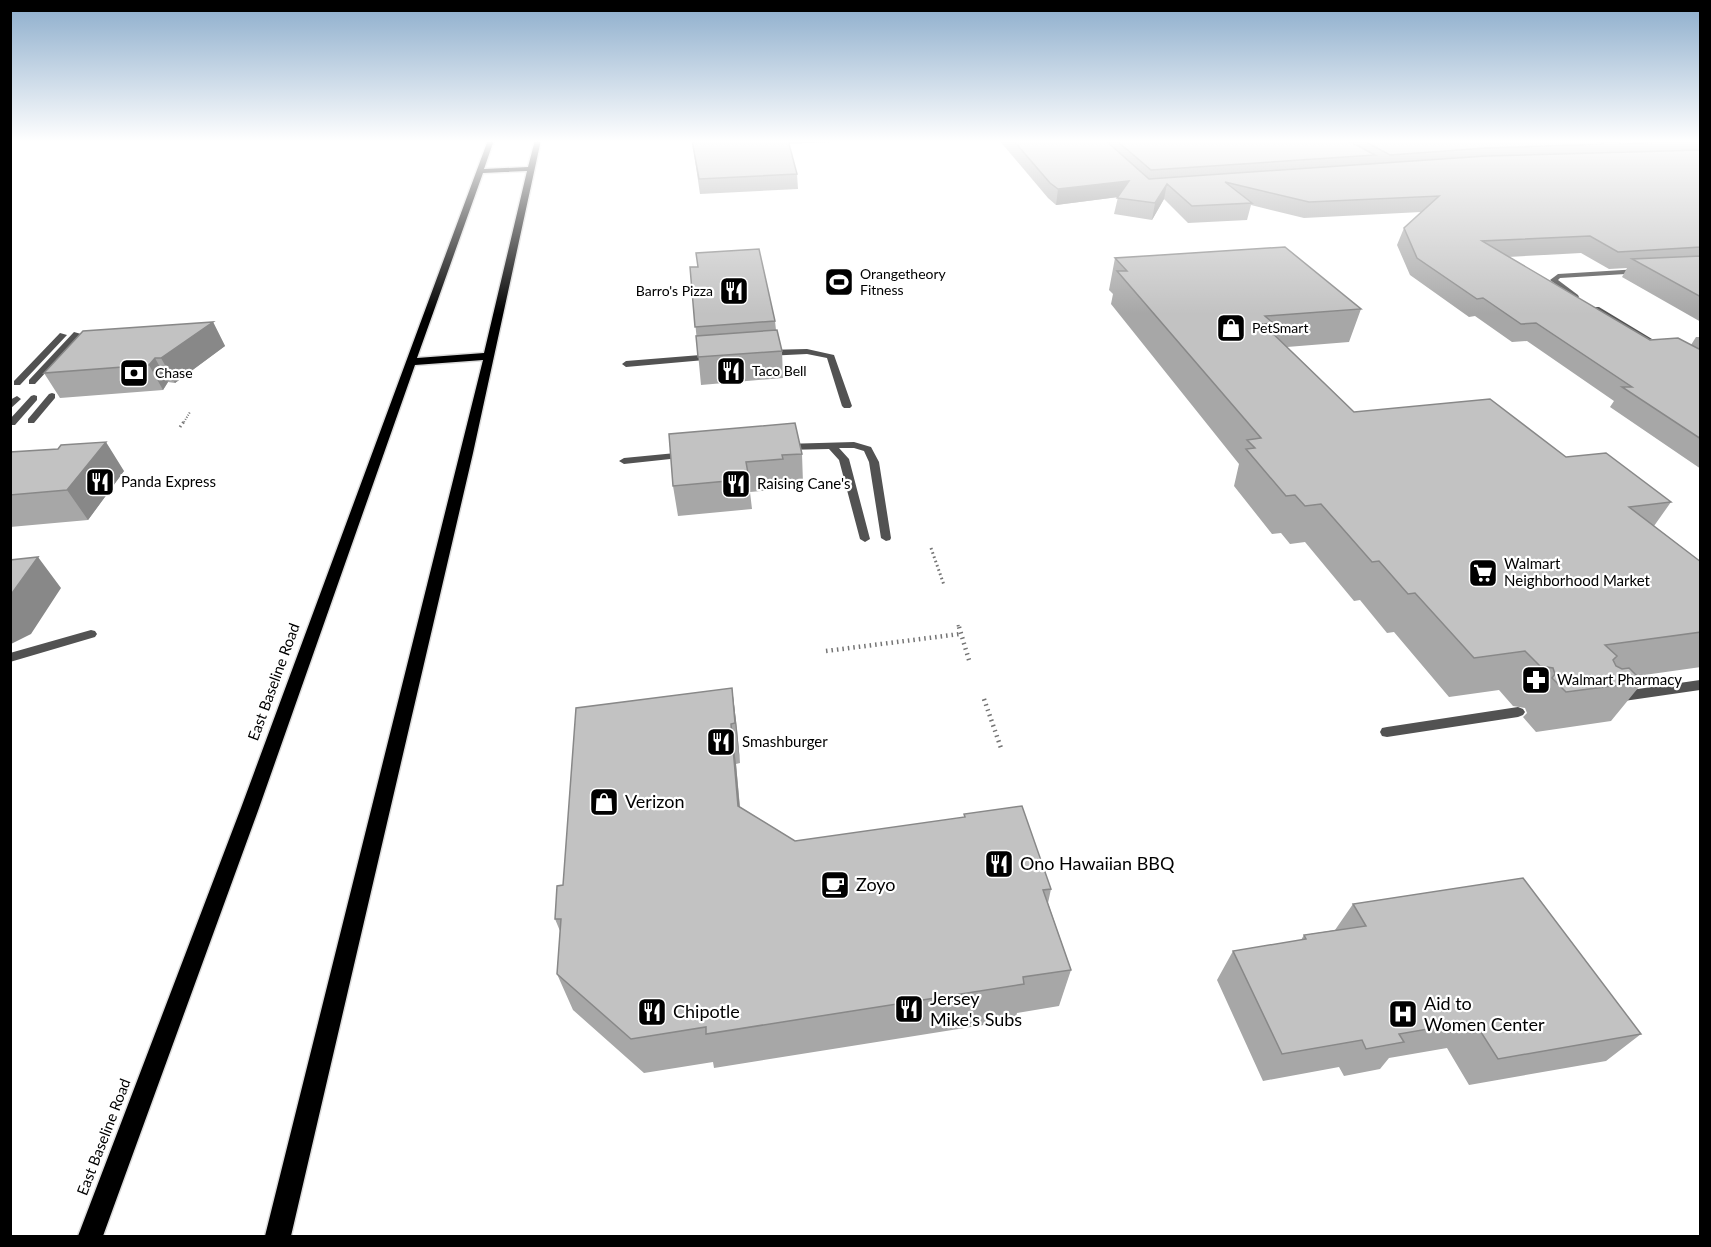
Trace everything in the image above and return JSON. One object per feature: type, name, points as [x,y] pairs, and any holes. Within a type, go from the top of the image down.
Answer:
[{"type":"main road","name":"East Baseline Road","points":[[90,1236],[250,808],[470,198]]},
{"type":"main road","points":[[278,1236],[490,356],[524,198]]},
{"type":"main road","points":[[411,362],[490,356]]},
{"type":"street","points":[[1646,271],[1558,276],[1554,280],[1567,293],[1652,342]]},
{"type":"street","points":[[33,382],[77,334]]},
{"type":"street","points":[[17,383],[63,335]]},
{"type":"street","points":[[754,354],[822,352],[831,357],[848,406]]},
{"type":"street","points":[[626,364],[719,357]]},
{"type":"street","points":[[31,422],[51,396]]},
{"type":"street","points":[[12,423],[34,398]]},
{"type":"street","points":[[778,447],[854,445],[868,449],[874,462],[886,537]]},
{"type":"street","points":[[832,446],[844,459],[865,539]]},
{"type":"street","points":[[624,461],[697,454]]},
{"type":"street","points":[[10,658],[92,634]]},
{"type":"street","points":[[1603,699],[1701,686]]},
{"type":"street","points":[[1387,732],[1518,712]]},
{"type":"path","points":[[180,427],[190,412]]},
{"type":"path","points":[[931,548],[944,585]]},
{"type":"path","points":[[958,625],[969,660]]},
{"type":"path","points":[[826,651],[960,634]]},
{"type":"path","points":[[984,699],[1002,751]]},
{"type":"building","points":[[1118,198],[1158,198],[1155,203]]},
{"type":"building","points":[[1183,198],[1246,198],[1252,203],[1192,206]]},
{"type":"building","points":[[1293,198],[1391,198],[1309,202]]},
{"type":"building","points":[[1437,198],[1701,198],[1701,247],[1618,252],[1590,236],[1482,241],[1650,340],[1678,338],[1701,350],[1701,439],[1622,387],[1632,387],[1536,323],[1521,324],[1483,298],[1477,299],[1417,258],[1404,228]]},
{"type":"building","points":[[1285,247],[1361,309],[1265,316],[1273,323],[1263,324],[1354,412],[1490,399],[1566,457],[1606,453],[1671,502],[1629,507],[1701,562],[1701,632],[1605,645],[1617,656],[1613,660],[1616,666],[1622,669],[1629,668],[1643,682],[1566,692],[1552,678],[1555,674],[1553,668],[1540,666],[1525,651],[1474,658],[1415,593],[1408,594],[1379,561],[1372,562],[1321,504],[1305,506],[1295,495],[1286,496],[1246,449],[1255,448],[1247,440],[1261,438],[1117,271],[1127,271],[1115,258]]},
{"type":"building","points":[[759,249],[775,321],[695,327],[690,267],[698,267],[696,253]]},
{"type":"building","points":[[1701,256],[1701,297],[1632,259]]},
{"type":"building","points":[[213,322],[161,358],[155,358],[149,365],[44,373],[83,331]]},
{"type":"building","points":[[777,330],[782,351],[698,357],[696,336]]},
{"type":"building","points":[[795,423],[802,454],[782,455],[783,459],[746,462],[749,479],[673,486],[669,434]]},
{"type":"building","points":[[106,442],[67,490],[10,495],[10,452],[58,449],[61,445]]},
{"type":"building","points":[[38,557],[10,596],[10,560]]},
{"type":"building","points":[[732,688],[735,723],[731,724],[738,806],[795,841],[965,817],[964,814],[1022,806],[1051,889],[1043,890],[1071,970],[1023,977],[1024,984],[706,1034],[706,1027],[631,1039],[557,974],[561,919],[555,919],[557,886],[563,885],[576,708]]},
{"type":"building","name":"Aid to Women Center","points":[[1523,878],[1641,1034],[1498,1059],[1474,1021],[1399,1034],[1404,1042],[1366,1049],[1362,1040],[1282,1054],[1233,951],[1306,939],[1304,935],[1366,926],[1353,904]]},
{"type":"place","name":"Orangetheory Fitness","points":[[839,282]]},
{"type":"place","name":"Barro's Pizza","points":[[734,291]]},
{"type":"place","name":"PetSmart","points":[[1231,328]]},
{"type":"place","name":"Taco Bell","points":[[731,371]]},
{"type":"place","name":"Chase","points":[[134,373]]},
{"type":"place","name":"Panda Express","points":[[100,482]]},
{"type":"place","name":"Raising Cane's","points":[[736,484]]},
{"type":"place","name":"Walmart Neighborhood Market","points":[[1483,573]]},
{"type":"place","name":"Walmart Pharmacy","points":[[1536,680]]},
{"type":"place","name":"Smashburger","points":[[721,742]]},
{"type":"place","name":"Verizon","points":[[604,802]]},
{"type":"place","name":"Ono Hawaiian BBQ","points":[[999,864]]},
{"type":"place","name":"Zoyo","points":[[835,885]]},
{"type":"place","name":"Jersey Mike's Subs","points":[[909,1009]]},
{"type":"place","name":"Chipotle","points":[[652,1012]]},
{"type":"place","name":"Aid to Women Center","points":[[1403,1014]]}]
